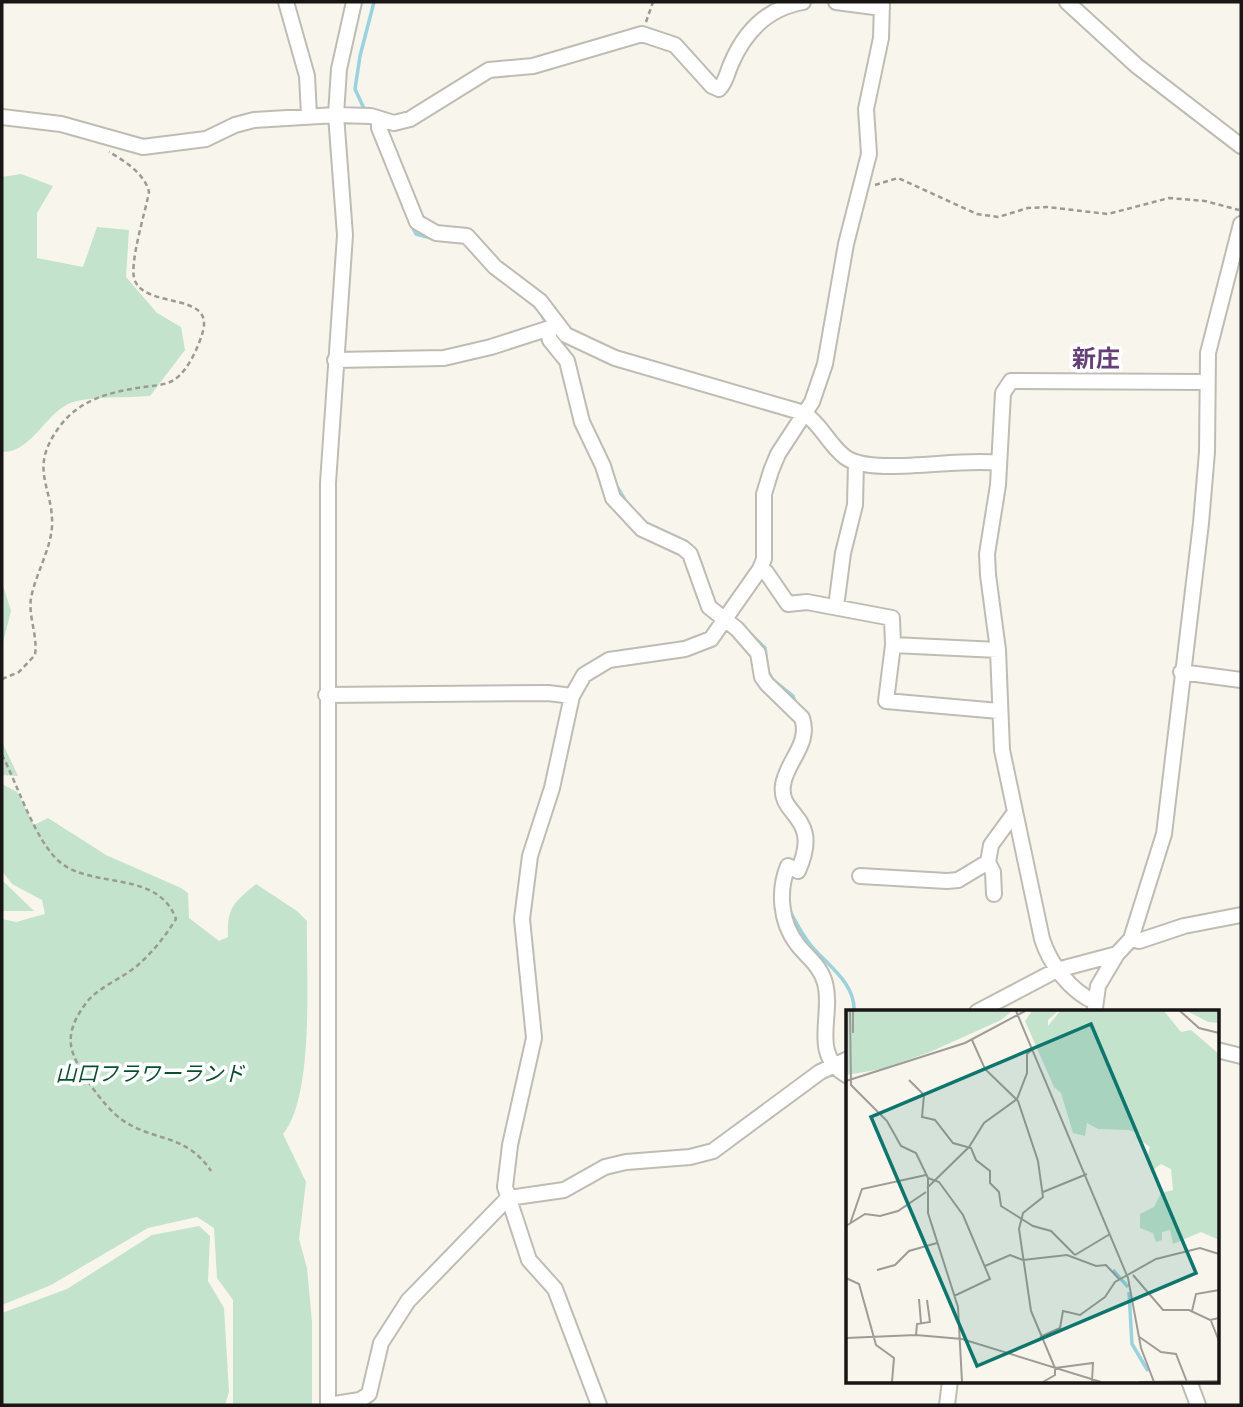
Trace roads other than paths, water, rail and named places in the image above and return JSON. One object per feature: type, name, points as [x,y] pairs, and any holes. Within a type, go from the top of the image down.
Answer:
[{"type":"street","points":[[286,2],[307,76],[309,115]]},
{"type":"street","points":[[354,2],[339,69],[336,115],[345,235],[327,483],[328,1405],[360,1400],[369,1394],[374,1382],[381,1343],[408,1301],[508,1198],[564,1190],[605,1167],[626,1162],[690,1157],[713,1151],[832,1065],[846,1060]]},
{"type":"street","points":[[2,117],[61,124],[143,147],[206,139],[235,125],[254,120],[336,115],[371,117],[394,123],[410,119],[488,70],[533,66],[642,34],[675,45],[712,86],[719,89],[751,30],[766,14],[803,2]]},
{"type":"street","points":[[598,1405],[555,1289],[529,1260],[505,1187],[510,1145],[534,1038],[522,919],[530,856],[555,776],[572,696],[584,675],[595,665],[609,660],[700,645],[711,639],[760,569],[764,558],[764,494],[771,471],[812,402],[825,365],[846,244],[869,154],[866,108],[881,38],[882,5],[836,2]]},
{"type":"street","points":[[1067,2],[1137,66],[1241,146]]},
{"type":"street","points":[[371,117],[379,128],[417,222],[436,233],[467,236],[495,267],[540,301],[553,328],[615,358],[804,413],[818,422],[845,457],[856,462],[909,466],[983,460],[997,463]]},
{"type":"street","points":[[1095,1007],[1098,986],[1116,954],[1131,939],[1164,834],[1207,452],[1207,382],[1214,320],[1241,224]]},
{"type":"street","points":[[335,360],[444,358],[553,328]]},
{"type":"street","points":[[553,328],[550,340],[567,360],[582,422],[603,466],[613,498],[642,529],[684,548],[690,554],[696,565],[702,597],[726,615],[758,653],[762,677],[804,723],[797,757],[782,787],[807,841],[808,849],[798,870],[788,866],[782,879],[782,909],[791,935],[822,974],[829,1003],[824,1042],[832,1065],[846,1075]]},
{"type":"street","points":[[1095,1007],[1049,960],[1042,939],[1002,750],[999,650],[987,554],[998,485],[997,463],[1001,446],[1003,393],[1011,381],[1207,382]]},
{"type":"street","points":[[836,607],[843,553],[855,505],[856,462]]},
{"type":"street","points":[[760,569],[766,572],[788,604],[807,602],[892,618],[893,645],[886,701],[999,711]]},
{"type":"street","points":[[893,645],[999,650]]},
{"type":"street","points":[[1181,672],[1241,680]]},
{"type":"street","points":[[326,695],[548,693],[572,696]]},
{"type":"street","points":[[994,894],[993,872],[988,862],[991,845],[1015,812]]},
{"type":"street","points":[[860,876],[958,880],[988,862]]},
{"type":"street","points":[[1131,939],[1139,941],[1184,926],[1241,915]]},
{"type":"street","points":[[981,1010],[1057,970],[1116,954]]},
{"type":"street","points":[[1218,1050],[1241,1056]]},
{"type":"street","points":[[947,1405],[950,1382]]},
{"type":"street","points":[[1189,1382],[1198,1405]]},
{"type":"waterway","points":[[366,113],[355,89],[360,56],[374,2]]},
{"type":"waterway","points":[[411,224],[416,234],[431,238]]},
{"type":"waterway","points":[[539,310],[545,321]]},
{"type":"waterway","points":[[609,465],[616,485],[628,505]]},
{"type":"waterway","points":[[670,535],[690,545],[705,576]]},
{"type":"waterway","points":[[731,615],[765,648],[768,671],[772,679],[793,696],[795,702]]},
{"type":"waterway","points":[[789,909],[809,943],[845,983],[854,1010]]},
{"type":"district","name":"新庄","points":[[1096,358]]},
{"type":"park label","name":"山口フラワーランド","points":[[150,1073]]}]
